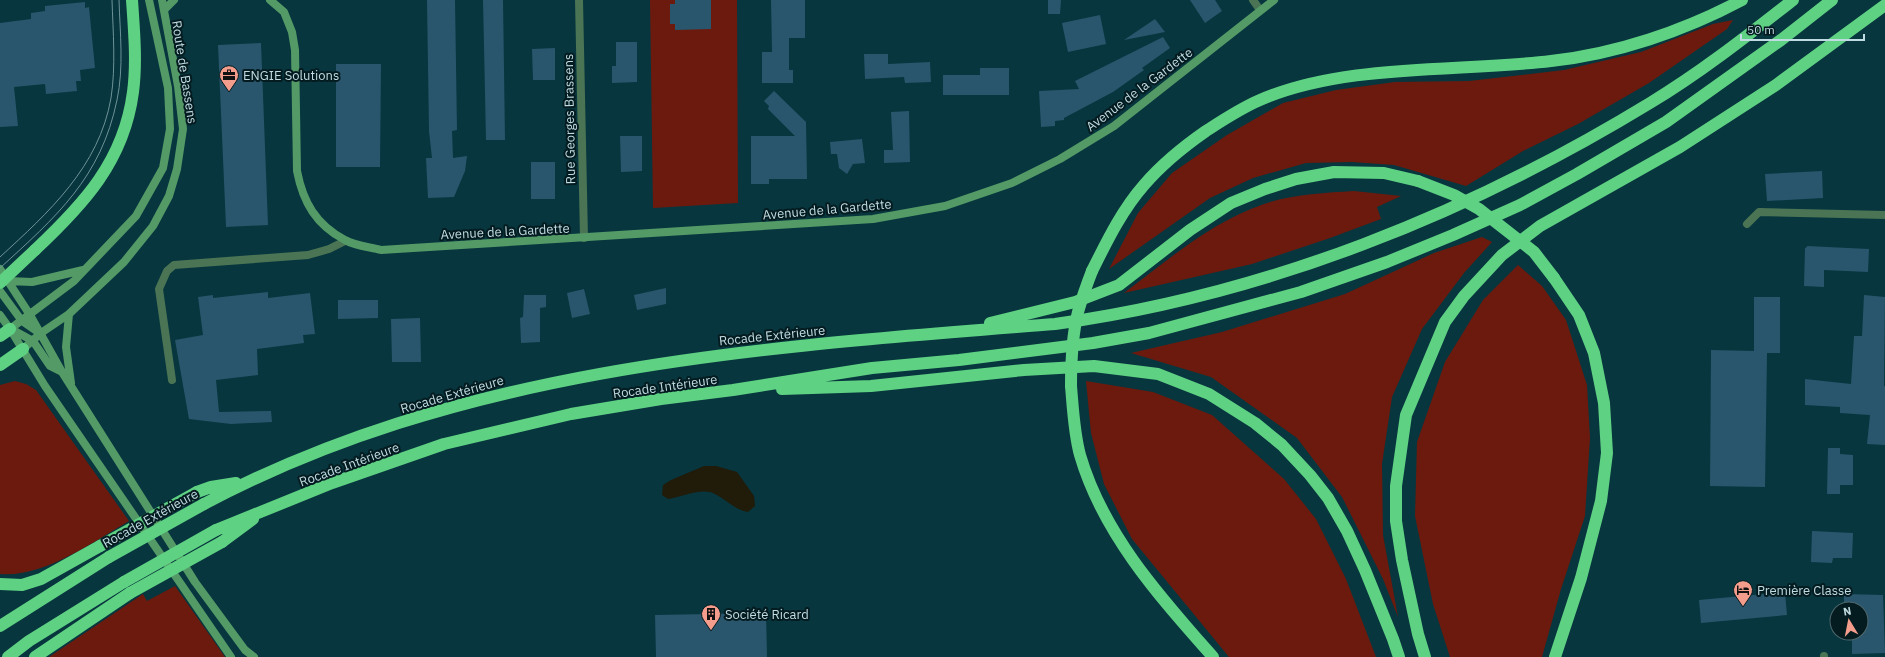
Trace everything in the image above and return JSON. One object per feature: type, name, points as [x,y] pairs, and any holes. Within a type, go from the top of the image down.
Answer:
[{"type":"highway","points":[[4,282],[71,216],[97,184],[112,158],[127,122],[133,92],[134,63],[132,0]]},
{"type":"highway","points":[[1213,657],[1136,564],[1112,527],[1092,487],[1080,455],[1074,422],[1071,386],[1071,356],[1078,312],[1092,271],[1116,223],[1144,185],[1181,148],[1220,122],[1260,100],[1296,88],[1349,77],[1402,71],[1547,62],[1604,51],[1665,33],[1742,0]]},
{"type":"highway","points":[[957,331],[1055,324],[1098,318],[1154,306],[1206,294],[1296,268],[1382,238],[1442,213],[1564,153],[1652,103],[1729,49],[1793,0]]},
{"type":"highway","points":[[733,390],[872,368],[960,360],[1093,343],[1149,333],[1301,292],[1387,262],[1520,205],[1577,174],[1666,122],[1781,40],[1832,0]]},
{"type":"highway","points":[[1425,657],[1418,634],[1402,560],[1396,521],[1396,486],[1406,414],[1445,322],[1464,296],[1502,255],[1540,226],[1680,147],[1776,85],[1885,5]]},
{"type":"highway","points":[[957,331],[1075,302],[1102,293],[1118,285],[1190,230],[1231,203],[1265,189],[1296,179],[1334,172],[1384,173],[1418,181],[1454,195],[1478,209],[1534,252],[1579,315],[1594,353],[1604,403],[1607,453],[1601,501],[1581,578],[1555,657]]},
{"type":"highway","points":[[0,336],[10,329]]},
{"type":"highway","name":"Rocade Extérieure","points":[[0,626],[109,557],[247,481],[319,451],[435,412],[500,394],[562,380],[653,364],[728,353],[957,331]]},
{"type":"highway","points":[[0,365],[23,349]]},
{"type":"highway","points":[[733,390],[871,386],[1024,370],[1094,366],[1158,374],[1209,394],[1255,422],[1282,445],[1310,475],[1328,498],[1347,531],[1365,570],[1399,657]]},
{"type":"highway","name":"Rocade Intérieure","points":[[8,657],[29,641],[124,582],[216,530],[332,483],[444,444],[571,414],[661,399],[733,390]]},
{"type":"highway","points":[[0,584],[22,585],[41,579],[197,492],[211,487],[247,481]]},
{"type":"highway","points":[[35,657],[130,593],[235,534],[261,512]]},
{"type":"main road","points":[[10,329],[30,315],[84,270],[136,216],[163,168],[170,129],[168,88],[150,0]]},
{"type":"main road","name":"Route de Bassens","points":[[23,349],[41,333],[69,314],[124,262],[153,226],[169,196],[177,169],[183,129],[178,86],[162,0]]},
{"type":"main road","points":[[164,10],[174,0]]},
{"type":"main road","name":"Avenue de la Gardette","points":[[270,0],[284,12],[292,32],[295,50],[297,171],[301,189],[318,222],[346,241],[381,250],[873,219],[946,206],[1012,183],[1060,159],[1114,126],[1274,0]]},
{"type":"main road","points":[[0,269],[4,282],[30,315],[62,372],[195,582],[245,650],[254,657]]},
{"type":"main road","points":[[4,282],[32,282],[84,270]]},
{"type":"main road","points":[[0,291],[22,321],[41,333]]},
{"type":"main road","points":[[69,314],[66,347],[71,384]]},
{"type":"main road","points":[[0,315],[23,349],[45,386],[231,657]]},
{"type":"main road","points":[[10,329],[33,341],[50,366],[62,372]]},
{"type":"street","name":"Rue Georges Brassens","points":[[579,0],[584,238]]},
{"type":"street","points":[[1253,0],[1260,10]]},
{"type":"street","points":[[1747,224],[1759,212],[1885,215]]},
{"type":"street","points":[[172,380],[159,289],[167,271],[174,265],[308,254],[329,249],[346,241]]},
{"type":"shaded area","points":[[650,0],[737,0],[738,203],[653,208]]},
{"type":"shaded area","points":[[1733,20],[1727,29],[1649,83],[1578,124],[1523,151],[1466,186],[1394,165],[1352,162],[1306,163],[1253,178],[1210,198],[1109,269],[1138,213],[1172,173],[1227,135],[1283,103],[1336,90],[1395,82],[1469,81],[1564,70],[1641,52],[1713,24]]},
{"type":"shaded area","points":[[1354,191],[1401,196],[1377,207],[1381,219],[1330,238],[1252,264],[1124,293],[1208,231],[1245,212],[1264,204],[1286,198],[1309,194]]},
{"type":"shaded area","points":[[1482,237],[1492,242],[1464,273],[1422,329],[1392,397],[1382,464],[1383,535],[1398,617],[1383,579],[1342,497],[1297,438],[1211,377],[1131,353],[1222,332],[1345,294],[1434,253]]},
{"type":"shaded area","points":[[1518,265],[1542,286],[1566,320],[1587,385],[1590,438],[1585,516],[1561,589],[1542,657],[1450,657],[1433,604],[1415,516],[1417,442],[1445,362],[1483,300]]},
{"type":"shaded area","points":[[15,381],[26,384],[36,390],[129,521],[84,548],[50,565],[16,574],[0,574],[0,385]]},
{"type":"shaded area","points":[[1086,381],[1153,392],[1212,415],[1284,479],[1316,519],[1346,579],[1376,657],[1229,657],[1132,539],[1104,484],[1091,433]]},
{"type":"shaded area","points":[[704,466],[716,466],[737,472],[754,496],[755,506],[748,512],[743,511],[710,492],[698,492],[668,499],[662,495],[663,485]]},
{"type":"shaded area","points":[[175,586],[225,657],[49,657],[143,594],[147,601]]},
{"type":"building","points":[[427,0],[455,0],[457,130],[452,131],[453,158],[467,156],[465,171],[454,197],[428,198],[426,158],[432,158],[429,131]]},
{"type":"building","points":[[483,0],[503,0],[505,140],[486,140]]},
{"type":"building","points":[[675,0],[711,0],[711,29],[675,30],[675,24],[670,24],[670,4],[675,4]]},
{"type":"building","points":[[771,0],[805,0],[805,38],[789,38],[789,70],[793,70],[793,83],[762,83],[762,52],[772,52]]},
{"type":"building","points":[[1048,0],[1061,0],[1060,14],[1048,14]]},
{"type":"building","points":[[1190,0],[1215,0],[1222,11],[1205,23]]},
{"type":"building","points":[[85,2],[85,8],[89,7],[95,68],[80,70],[81,81],[76,81],[77,91],[46,94],[45,84],[14,87],[18,126],[0,127],[0,23],[31,19],[31,13],[45,11],[45,6]]},
{"type":"building","points":[[1100,15],[1106,44],[1068,52],[1062,23]]},
{"type":"building","points":[[1155,19],[1165,32],[1124,40]]},
{"type":"building","points":[[1163,37],[1170,48],[1142,68],[1144,70],[1113,92],[1064,118],[1064,120],[1055,121],[1055,126],[1041,127],[1039,91],[1079,89],[1075,81]]},
{"type":"building","points":[[616,42],[637,42],[637,82],[612,83],[612,66],[616,66]]},
{"type":"building","points":[[261,43],[268,225],[226,227],[218,45]]},
{"type":"building","points":[[555,48],[555,80],[533,80],[532,49]]},
{"type":"building","points":[[864,54],[888,54],[888,64],[930,62],[931,82],[905,83],[904,77],[865,79]]},
{"type":"building","points":[[336,64],[381,64],[380,167],[336,167]]},
{"type":"building","points":[[980,68],[1009,68],[1009,95],[943,95],[943,75],[980,75]]},
{"type":"building","points":[[774,91],[806,122],[807,179],[769,179],[769,184],[751,184],[751,136],[795,136],[768,109],[769,106],[764,101]]},
{"type":"building","points":[[909,111],[910,162],[884,163],[884,150],[893,150],[891,112]]},
{"type":"building","points":[[620,136],[642,136],[642,171],[621,172]]},
{"type":"building","points":[[862,139],[865,163],[853,164],[847,174],[839,168],[837,154],[831,154],[830,142]]},
{"type":"building","points":[[531,162],[555,162],[555,199],[531,199]]},
{"type":"building","points":[[1822,171],[1823,198],[1767,201],[1765,174]]},
{"type":"building","points":[[1807,246],[1869,249],[1868,272],[1824,270],[1824,287],[1804,286],[1805,248]]},
{"type":"building","points":[[666,288],[666,304],[637,310],[634,295]]},
{"type":"building","points":[[584,289],[590,314],[572,318],[567,293]]},
{"type":"building","points":[[268,292],[268,298],[310,293],[315,334],[303,335],[304,343],[257,349],[258,375],[216,380],[219,412],[271,411],[272,422],[231,424],[189,419],[175,340],[203,335],[198,297],[213,295],[213,298]]},
{"type":"building","points":[[524,295],[546,295],[546,307],[540,308],[540,342],[521,343],[520,318],[523,317]]},
{"type":"building","points":[[1864,295],[1885,297],[1885,445],[1867,444],[1870,415],[1840,413],[1840,407],[1805,405],[1805,379],[1851,384],[1854,336],[1862,336]]},
{"type":"building","points":[[1754,297],[1780,297],[1780,353],[1767,353],[1765,487],[1710,486],[1711,350],[1754,351]]},
{"type":"building","points":[[338,300],[378,300],[378,318],[338,319]]},
{"type":"building","points":[[420,318],[421,362],[392,362],[391,319]]},
{"type":"building","points":[[1828,448],[1840,448],[1840,454],[1853,455],[1853,485],[1840,485],[1840,494],[1827,494]]},
{"type":"building","points":[[1812,531],[1853,533],[1852,558],[1833,558],[1832,563],[1811,562]]},
{"type":"building","name":"Première Classe","points":[[1785,592],[1787,615],[1701,623],[1699,600]]},
{"type":"building","points":[[1844,594],[1883,595],[1885,653],[1852,654],[1852,641],[1869,641],[1869,601],[1844,601]]},
{"type":"building","name":"Société Ricard","points":[[766,613],[767,657],[656,657],[655,615]]},
{"type":"tram line","points":[[0,257],[53,205],[84,167],[95,146],[105,123],[113,86],[114,49],[112,0]]},
{"type":"tram line","points":[[0,268],[40,231],[74,194],[88,174],[100,152],[110,128],[119,88],[121,50],[119,0]]},
{"type":"place","name":"ENGIE Solutions","points":[[229,92]]},
{"type":"place","name":"Première Classe","points":[[1743,607]]},
{"type":"place","name":"Société Ricard","points":[[711,631]]}]
